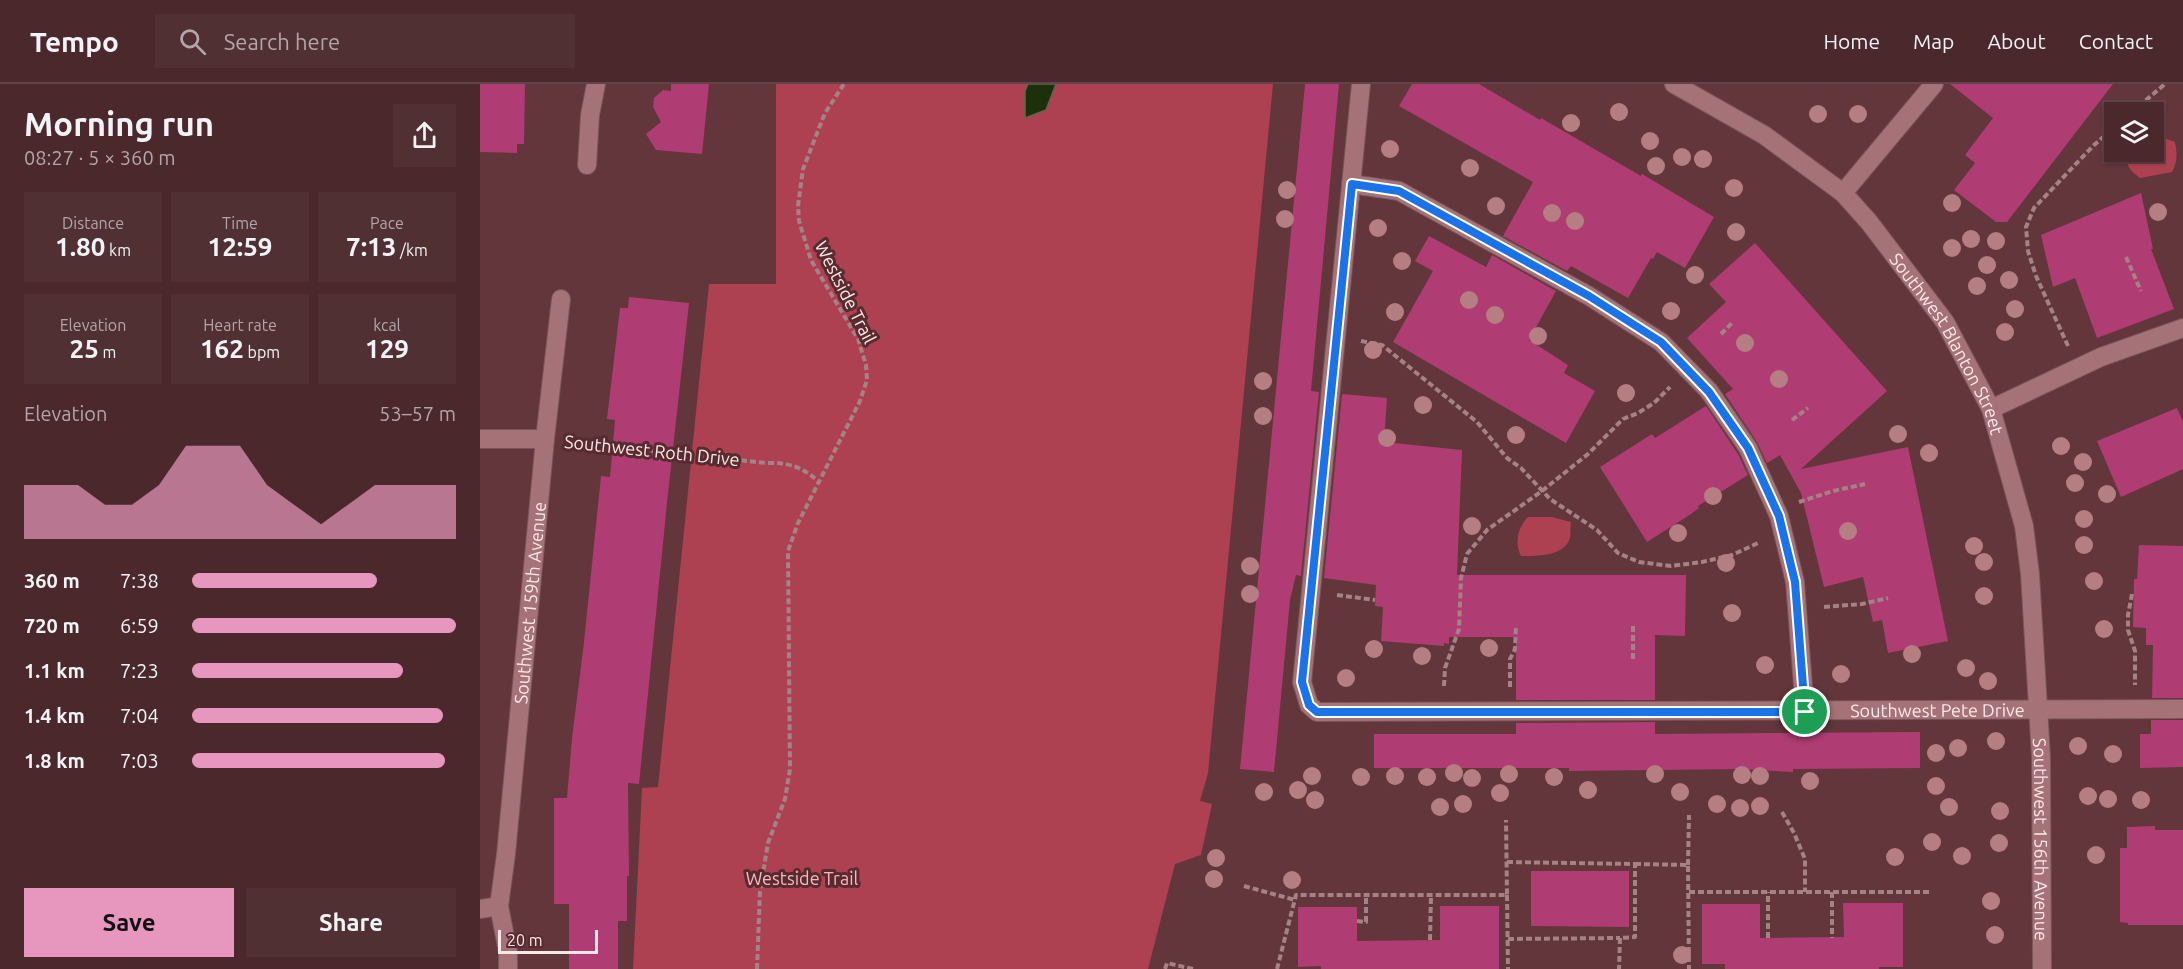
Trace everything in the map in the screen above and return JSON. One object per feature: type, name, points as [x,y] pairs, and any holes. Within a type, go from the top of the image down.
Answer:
[{"type":"street","points":[[587,165],[590,115],[596,84]]},
{"type":"street","name":"Southwest Pete Drive","points":[[1361,84],[1302,682],[1309,705],[1317,712],[2183,710]]},
{"type":"street","name":"Southwest Blanton Street","points":[[1674,84],[1764,135],[1843,193],[1869,222],[1946,322],[1991,409],[2024,526],[2030,574],[2039,709]]},
{"type":"street","points":[[1843,193],[1934,84]]},
{"type":"street","points":[[1352,184],[1399,191],[1589,296],[1661,342],[1709,392],[1748,448],[1778,512],[1795,582],[1805,712]]},
{"type":"street","name":"Southwest 159th Avenue","points":[[508,969],[508,952],[499,906],[561,299]]},
{"type":"street","points":[[1991,409],[2101,357],[2183,328]]},
{"type":"street","name":"Southwest Roth Drive","points":[[480,439],[545,439]]},
{"type":"street","name":"Southwest 156th Avenue","points":[[2039,709],[2042,969]]},
{"type":"street","points":[[480,909],[499,906]]},
{"type":"path","name":"Westside Trail","points":[[757,969],[760,891],[766,853],[785,799],[790,769],[788,551],[798,523],[860,401],[867,380],[866,365],[858,339],[811,260],[799,220],[798,206],[803,169],[825,112],[844,84]]},
{"type":"path","points":[[2144,102],[2165,84]]},
{"type":"path","points":[[2077,369],[2036,276],[2028,251],[2026,227],[2034,208],[2104,136]]},
{"type":"path","points":[[2126,257],[2141,291]]},
{"type":"path","points":[[1721,334],[1732,323]]},
{"type":"path","points":[[1336,338],[1382,345],[1477,422],[1507,458],[1521,468],[1550,499],[1597,530],[1618,553],[1639,562],[1671,566],[1732,555],[1783,532]]},
{"type":"path","points":[[1443,711],[1445,668],[1459,629],[1461,578],[1467,554],[1487,530],[1588,454],[1623,419],[1654,403],[1688,369]]},
{"type":"path","points":[[1792,420],[1808,408]]},
{"type":"path","name":"Southwest Roth Drive","points":[[545,439],[766,463],[783,462],[804,469],[818,481]]},
{"type":"path","points":[[1778,512],[1805,499],[1833,490],[1865,484]]},
{"type":"path","points":[[1311,592],[1375,600]]},
{"type":"path","points":[[2132,594],[2128,630],[2135,651],[2135,709]]},
{"type":"path","points":[[1797,610],[1862,604],[1888,598]]},
{"type":"path","points":[[1510,712],[1510,659],[1515,649],[1516,626]]},
{"type":"path","points":[[1633,626],[1633,660]]},
{"type":"path","points":[[1782,812],[1805,859],[1805,892]]},
{"type":"path","points":[[1689,814],[1689,969]]},
{"type":"path","points":[[1506,820],[1508,969]]},
{"type":"path","points":[[1506,862],[1688,865]]},
{"type":"path","points":[[1508,939],[1635,937],[1635,864]]},
{"type":"path","points":[[1244,886],[1295,900]]},
{"type":"path","points":[[1689,892],[1932,892]]},
{"type":"path","points":[[1768,892],[1768,938]]},
{"type":"path","points":[[1832,892],[1832,938]]},
{"type":"path","points":[[1277,969],[1296,895],[1507,895]]},
{"type":"path","points":[[1357,921],[1366,922],[1366,895]]},
{"type":"path","points":[[1430,940],[1431,895]]},
{"type":"path","points":[[1619,969],[1620,938]]},
{"type":"path","points":[[1165,969],[1167,963],[1193,969]]},
{"type":"green space","points":[[776,84],[1273,84],[1208,773],[1200,801],[1212,804],[1201,855],[1175,864],[1148,969],[633,969],[642,788],[658,787],[709,284],[776,284]]},
{"type":"green space","points":[[2164,138],[2175,142],[2177,153],[2172,172],[2140,178],[2127,162],[2164,162]]},
{"type":"green space","points":[[1528,517],[1552,517],[1571,522],[1570,538],[1567,544],[1562,549],[1549,554],[1521,556],[1518,535]]},
{"type":"shaded area","points":[[1028,84],[1056,84],[1046,110],[1025,118],[1025,91]]},
{"type":"building","points":[[480,84],[525,84],[524,144],[517,144],[517,153],[480,152]]},
{"type":"building","points":[[671,84],[709,84],[702,154],[656,150],[646,134],[661,122],[653,107],[654,98],[663,90],[671,91]]},
{"type":"building","points":[[1305,84],[1339,84],[1311,391],[1319,392],[1301,576],[1296,575],[1290,600],[1274,772],[1240,769]]},
{"type":"building","points":[[1412,84],[1479,84],[1641,176],[1642,174],[1714,217],[1685,268],[1657,252],[1653,259],[1651,258],[1628,298],[1571,266],[1567,271],[1503,236],[1533,182],[1399,106]]},
{"type":"building","points":[[1950,84],[2113,84],[2007,222],[1996,222],[1954,190],[1975,163],[1965,155],[1993,118]]},
{"type":"building","points":[[2141,193],[2153,249],[2151,249],[2174,309],[2097,338],[2075,278],[2053,287],[2041,235]]},
{"type":"building","points":[[1429,236],[1486,267],[1492,255],[1556,291],[1529,340],[1568,365],[1564,373],[1595,391],[1566,443],[1393,342],[1433,271],[1415,261]]},
{"type":"building","points":[[1755,243],[1887,391],[1801,469],[1908,447],[1948,641],[1888,653],[1882,620],[1873,622],[1863,577],[1824,587],[1801,493],[1780,455],[1767,463],[1757,442],[1725,394],[1733,389],[1687,338],[1726,302],[1709,284]]},
{"type":"building","points":[[629,297],[689,303],[639,784],[628,783],[627,921],[618,921],[618,969],[569,969],[569,904],[554,904],[554,798],[567,798],[601,476],[610,477],[615,420],[607,419],[620,308],[628,308]]},
{"type":"building","points":[[1342,394],[1387,398],[1384,442],[1462,450],[1457,575],[1686,575],[1685,636],[1655,635],[1655,700],[1516,700],[1516,637],[1449,637],[1449,644],[1444,643],[1444,646],[1381,641],[1383,607],[1375,606],[1376,585],[1324,578]]},
{"type":"building","points":[[1706,406],[1738,454],[1748,475],[1698,506],[1699,508],[1691,514],[1647,542],[1600,467],[1652,434],[1655,438]]},
{"type":"building","points":[[2177,408],[2183,422],[2183,469],[2121,497],[2097,441]]},
{"type":"building","points":[[2139,545],[2183,546],[2183,698],[2152,698],[2153,645],[2146,645],[2146,628],[2133,627],[2134,579],[2137,579]]},
{"type":"building","points":[[2151,720],[2183,720],[2183,767],[2140,768],[2140,734],[2151,734]]},
{"type":"building","points":[[1655,722],[1655,734],[1920,732],[1920,768],[1793,769],[1793,772],[1741,769],[1569,771],[1569,768],[1374,768],[1374,734],[1516,734],[1516,723]]},
{"type":"building","points":[[2155,826],[2155,830],[2183,830],[2183,925],[2128,925],[2128,923],[2120,922],[2120,848],[2127,848],[2127,827]]},
{"type":"building","points":[[1531,871],[1629,871],[1629,927],[1531,926]]},
{"type":"building","points":[[1843,903],[1903,903],[1903,967],[1725,969],[1725,964],[1702,964],[1702,904],[1760,904],[1760,938],[1844,937]]},
{"type":"building","points":[[1440,906],[1499,906],[1499,969],[1298,967],[1298,907],[1357,907],[1357,941],[1440,940]]},
{"type":"route","points":[[1352,184],[1399,191],[1589,296],[1661,342],[1709,392],[1748,448],[1779,516],[1795,582],[1805,712],[1317,712],[1309,705],[1302,682],[1352,184]]}]
